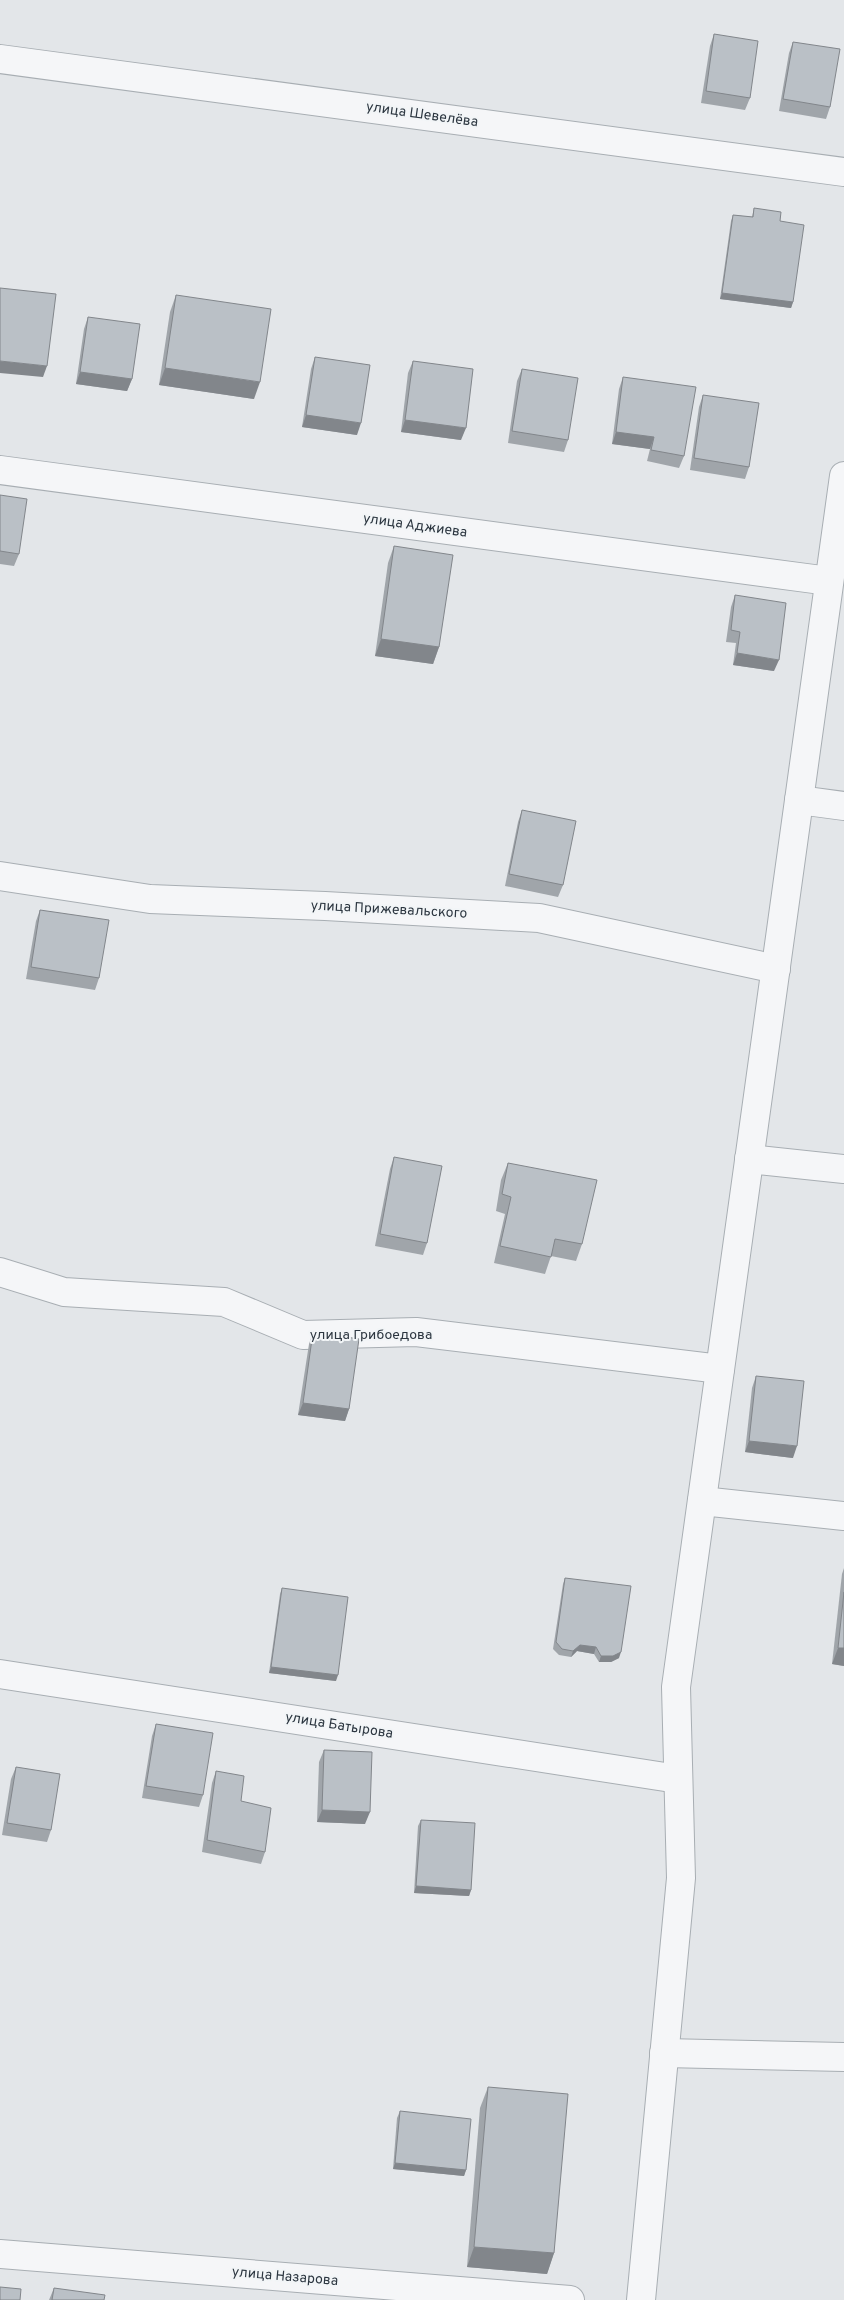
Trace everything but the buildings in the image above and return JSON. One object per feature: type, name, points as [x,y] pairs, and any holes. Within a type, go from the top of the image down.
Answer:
[{"type":"street","name":"улица Шевелёва","points":[[0,59],[844,172]]},
{"type":"street","name":"улица Аджиева","points":[[0,470],[829,581]]},
{"type":"street","points":[[641,2300],[681,1878],[676,1687],[844,476]]},
{"type":"street","points":[[799,800],[844,806]]},
{"type":"street","name":"улица Прижевальского","points":[[0,876],[150,899],[325,906],[539,918],[776,969]]},
{"type":"street","points":[[749,1159],[844,1168]]},
{"type":"street","name":"улица Грибоедова","points":[[0,1272],[64,1292],[224,1302],[303,1336],[416,1332],[720,1369]]},
{"type":"street","points":[[702,1501],[844,1516]]},
{"type":"street","name":"улица Батырова","points":[[0,1674],[678,1779]]},
{"type":"street","points":[[664,2053],[844,2057]]},
{"type":"street","name":"улица Назарова","points":[[0,2254],[570,2300]]}]
